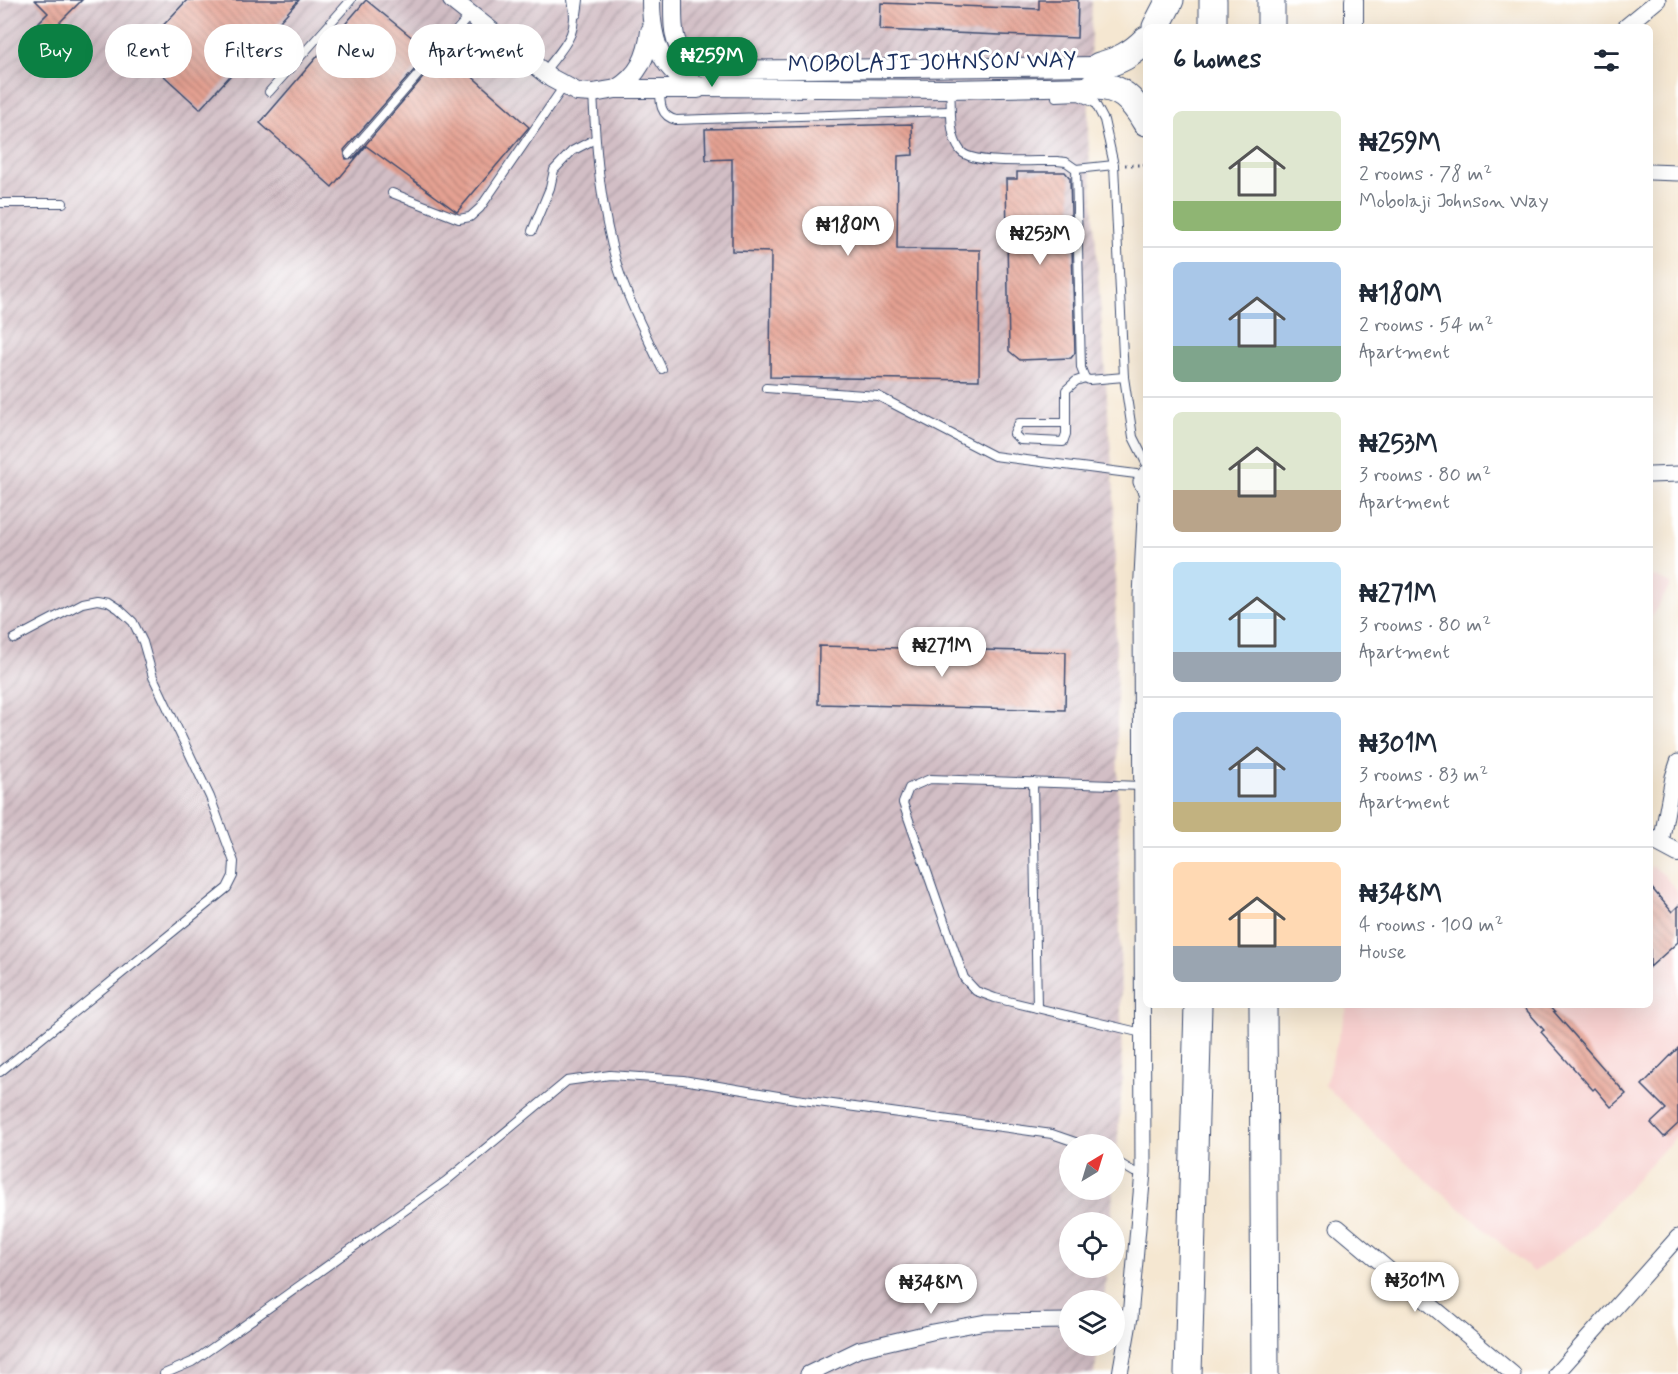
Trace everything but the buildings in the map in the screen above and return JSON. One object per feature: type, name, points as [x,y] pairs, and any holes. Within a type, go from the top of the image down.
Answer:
[{"type":"highway","points":[[1158,24],[1170,0]]},
{"type":"highway","points":[[1213,0],[1213,24]]},
{"type":"highway","points":[[1271,0],[1271,24]]},
{"type":"highway","points":[[1143,43],[1135,52],[1096,76],[1105,86],[1119,90],[1130,98],[1143,118]]},
{"type":"highway","points":[[1188,1374],[1198,1008]]},
{"type":"highway","points":[[1263,1008],[1265,1374]]},
{"type":"street","points":[[452,0],[481,24]]},
{"type":"street","points":[[545,74],[577,92],[690,87],[700,67],[686,58],[677,43],[673,0]]},
{"type":"street","points":[[1354,0],[1354,24]]},
{"type":"street","points":[[1629,24],[1658,0]]},
{"type":"street","points":[[616,89],[628,82],[643,62],[648,49],[651,8]]},
{"type":"street","name":"MOBOLAJI JOHNSON WAY","points":[[651,8],[659,51],[667,67],[690,87],[949,89],[1096,76]]},
{"type":"street","points":[[643,62],[677,43]]},
{"type":"street","name":"MOBOLAJI JOHNSON WAY","points":[[700,67],[725,71],[1096,76]]},
{"type":"street","points":[[1653,172],[1678,172]]},
{"type":"street","points":[[1653,475],[1678,474]]},
{"type":"street","points":[[1125,1296],[1143,1172],[1141,596],[1143,555]]},
{"type":"street","points":[[1678,762],[1655,841],[1678,853]]},
{"type":"street","points":[[1338,1227],[1513,1374]]},
{"type":"street","points":[[1556,1374],[1678,1237]]},
{"type":"street","points":[[808,1374],[860,1349],[932,1332],[986,1322],[1059,1321]]},
{"type":"street","points":[[1120,1374],[1121,1356]]},
{"type":"lane","points":[[268,92],[351,0]]},
{"type":"lane","points":[[572,0],[576,18]]},
{"type":"lane","points":[[545,72],[571,36],[579,0]]},
{"type":"lane","points":[[349,154],[470,15]]},
{"type":"lane","points":[[392,193],[459,219],[470,218],[480,208],[564,86]]},
{"type":"lane","points":[[660,89],[660,105],[664,114],[676,120],[949,111]]},
{"type":"lane","points":[[949,89],[949,111],[960,151],[971,158],[1057,160],[1066,162],[1076,169],[1114,165]]},
{"type":"lane","points":[[593,93],[605,212],[620,273],[662,369]]},
{"type":"lane","points":[[1056,97],[1079,96],[1095,103],[1104,120],[1114,165],[1124,377],[1133,437],[1143,464]]},
{"type":"lane","points":[[532,231],[550,188],[554,170],[572,152],[596,139]]},
{"type":"lane","points":[[1076,169],[1081,368],[1084,378]]},
{"type":"lane","points":[[0,203],[63,203]]},
{"type":"lane","points":[[1065,423],[1019,423],[1014,434],[1020,440],[1059,443],[1066,438],[1066,390],[1076,381],[1084,378],[1094,380],[1124,377]]},
{"type":"lane","points":[[766,388],[878,396],[994,456],[1143,470]]},
{"type":"lane","points":[[0,1072],[227,888],[233,876],[234,862],[210,797],[153,677],[143,642],[133,622],[108,602],[97,600],[82,603],[14,639]]},
{"type":"lane","points":[[1142,786],[930,779],[909,788],[903,803],[964,978],[976,991],[1036,1008],[1143,1033]]},
{"type":"lane","points":[[1033,782],[1036,1008]]},
{"type":"lane","points":[[164,1374],[192,1362],[436,1188],[567,1082],[610,1075],[683,1080],[796,1099],[1059,1136]]},
{"type":"lane","points":[[1125,1167],[1134,1172],[1143,1172]]},
{"type":"path","points":[[1114,165],[1143,165]]},
{"type":"shaded area","points":[[0,0],[1092,0],[1088,136],[1114,493],[1122,1082],[1118,1134],[1059,1134],[1059,1200],[1112,1200],[1112,1212],[1059,1212],[1059,1278],[1106,1278],[1105,1290],[1059,1290],[1059,1356],[1097,1356],[1094,1374],[0,1374]]},
{"type":"shaded area","points":[[1653,576],[1671,584],[1653,614]]},
{"type":"shaded area","points":[[1653,868],[1662,873],[1678,892],[1678,1134],[1586,1234],[1534,1272],[1378,1138],[1325,1085],[1347,1008],[1653,1008]]}]
